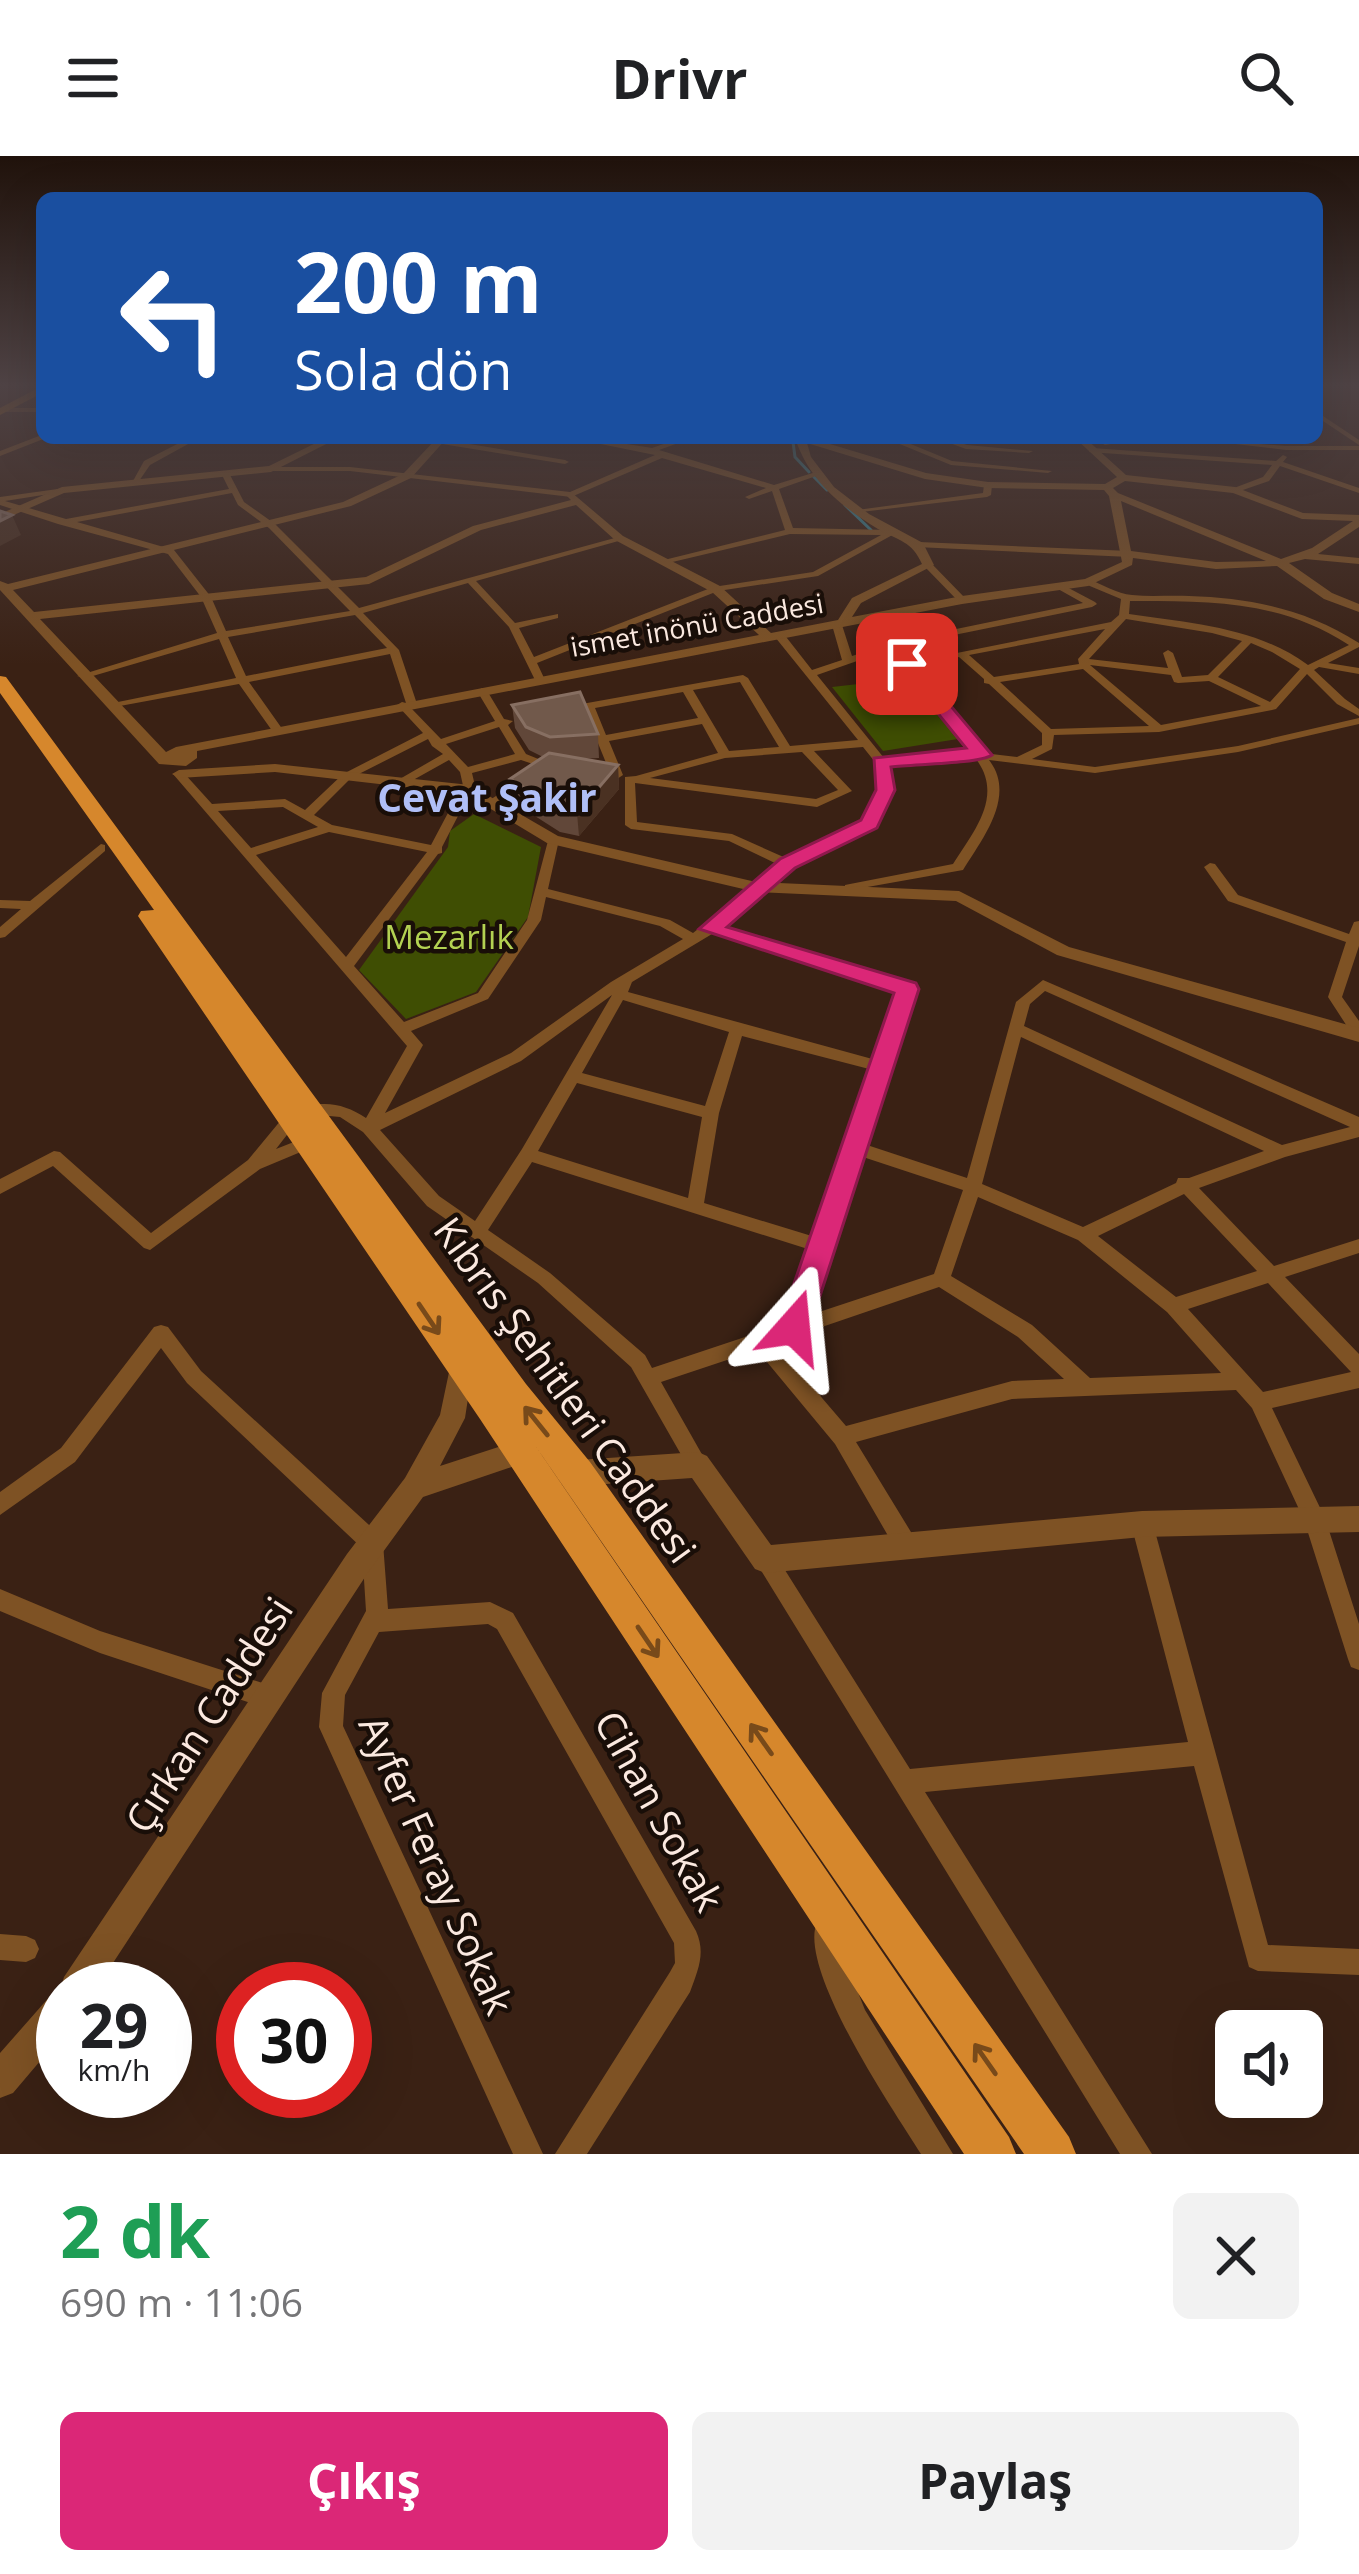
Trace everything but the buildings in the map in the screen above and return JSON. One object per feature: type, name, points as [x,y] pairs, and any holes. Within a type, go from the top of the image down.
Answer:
[{"type":"highway","name":"Kıbrıs Şehitleri Caddesi","points":[[0,681],[305,1123],[461,1366],[992,2154]]},
{"type":"highway","name":"Kıbrıs Şehitleri Caddesi","points":[[0,707],[305,1123],[578,1473],[1052,2154]]},
{"type":"street","points":[[0,501],[134,479]]},
{"type":"street","points":[[228,479],[232,491],[332,584],[353,613],[394,650],[407,705],[468,781],[492,804],[553,840],[755,886],[959,896],[1063,951],[1359,1034]]},
{"type":"street","points":[[4,586],[272,526],[346,504],[400,479]]},
{"type":"street","points":[[369,1128],[516,1057],[710,929],[755,886],[788,864],[869,824],[886,790],[881,762],[810,674],[773,636],[716,590],[619,538],[574,499],[431,479]]},
{"type":"street","points":[[32,616],[369,580],[477,527],[574,499],[609,479]]},
{"type":"street","points":[[746,479],[775,488]]},
{"type":"street","points":[[749,497],[799,479]]},
{"type":"street","points":[[824,479],[892,533],[919,545],[1130,554],[1202,563],[1279,562],[1303,556],[1356,526]]},
{"type":"street","points":[[948,479],[1110,491],[1279,562],[1328,596],[1359,608]]},
{"type":"street","points":[[1057,479],[1063,485]]},
{"type":"street","points":[[1110,491],[1122,479]]},
{"type":"street","points":[[1135,479],[1237,490],[1302,516],[1356,526]]},
{"type":"street","points":[[1237,490],[1265,479]]},
{"type":"street","points":[[1325,479],[1359,491]]},
{"type":"street","points":[[861,510],[987,495],[988,485]]},
{"type":"street","points":[[775,488],[790,531]]},
{"type":"street","points":[[0,518],[62,490]]},
{"type":"street","points":[[60,522],[232,491]]},
{"type":"street","points":[[1110,491],[1130,554]]},
{"type":"street","points":[[0,501],[171,552],[206,597],[242,680],[277,730]]},
{"type":"street","points":[[667,562],[790,531],[892,533]]},
{"type":"street","points":[[534,661],[716,590],[815,574],[892,533]]},
{"type":"street","points":[[82,676],[222,635],[353,613],[619,538]]},
{"type":"street","points":[[919,545],[928,565],[962,600]]},
{"type":"street","name":"ismet inönü Caddesi","points":[[176,759],[277,730],[962,600],[1088,582],[1119,571],[1130,554]]},
{"type":"street","points":[[1303,556],[1359,561]]},
{"type":"street","points":[[848,661],[839,625],[856,601],[928,565]]},
{"type":"street","points":[[469,579],[513,626],[540,680]]},
{"type":"street","points":[[1088,582],[1126,598],[1256,600],[1330,628],[1358,647]]},
{"type":"street","points":[[4,586],[82,676],[176,759],[208,808],[415,1045],[369,1128]]},
{"type":"street","points":[[810,674],[898,644],[1092,604],[1061,587]]},
{"type":"street","points":[[1083,664],[1119,620],[1126,598]]},
{"type":"street","points":[[513,626],[555,616]]},
{"type":"street","points":[[850,888],[958,867],[992,812],[992,772],[907,664],[1119,620],[1249,640],[1304,670],[1359,717]]},
{"type":"street","points":[[1211,678],[1249,640]]},
{"type":"street","points":[[961,653],[1048,732],[1160,729],[1273,707],[1304,670],[1358,647]]},
{"type":"street","points":[[113,706],[394,650]]},
{"type":"street","points":[[1168,653],[1178,680],[1211,678],[1273,707]]},
{"type":"street","points":[[1083,664],[1160,729]]},
{"type":"street","points":[[988,681],[1083,664],[1175,673]]},
{"type":"street","points":[[1322,664],[1359,671]]},
{"type":"street","points":[[544,714],[743,678],[785,747]]},
{"type":"street","points":[[686,687],[724,755]]},
{"type":"street","points":[[482,691],[521,756],[548,768],[571,770]]},
{"type":"street","points":[[588,705],[623,777],[631,825],[732,838],[788,864]]},
{"type":"street","points":[[881,762],[956,752],[1095,770],[1238,748],[1359,717]]},
{"type":"street","points":[[306,816],[347,776],[432,739],[521,718]]},
{"type":"street","points":[[1212,719],[1238,748]]},
{"type":"street","points":[[604,740],[701,721]]},
{"type":"street","points":[[1020,760],[1048,747],[1048,732]]},
{"type":"street","points":[[623,777],[724,755],[865,743]]},
{"type":"street","points":[[594,772],[817,803],[846,791],[805,747]]},
{"type":"street","points":[[402,782],[449,755]]},
{"type":"street","points":[[176,759],[402,782],[468,781],[521,756]]},
{"type":"street","points":[[346,967],[384,911],[438,850],[454,814],[492,804],[548,768]]},
{"type":"street","points":[[208,808],[285,803],[328,828],[438,850]]},
{"type":"street","points":[[248,853],[328,828]]},
{"type":"street","points":[[401,1029],[483,996],[534,920],[553,840]]},
{"type":"street","points":[[0,934],[29,904],[101,848]]},
{"type":"street","points":[[1210,867],[1229,902],[1356,933],[1335,997],[1359,1034]]},
{"type":"street","points":[[542,892],[665,923],[694,939]]},
{"type":"street","points":[[0,904],[29,904]]},
{"type":"street","points":[[710,929],[908,989],[794,1327]]},
{"type":"street","points":[[940,1279],[973,1187],[1023,1002],[1043,985],[1359,1127]]},
{"type":"street","points":[[624,986],[737,1030],[881,1067]]},
{"type":"street","points":[[477,1232],[528,1154],[624,986]]},
{"type":"street","points":[[1018,1029],[1278,1150]]},
{"type":"street","points":[[695,1207],[711,1113],[737,1030]]},
{"type":"street","points":[[572,1076],[711,1113]]},
{"type":"street","points":[[0,1187],[53,1156],[151,1243],[305,1123],[343,1112],[369,1128],[433,1201],[544,1279],[638,1361],[698,1465],[764,1559],[1137,2154]]},
{"type":"street","points":[[254,1165],[305,1123]]},
{"type":"street","points":[[1084,1235],[1184,1183],[1359,1127]]},
{"type":"street","points":[[854,1147],[973,1187],[1084,1235],[1174,1306],[1258,1402],[1314,1518],[1359,1659]]},
{"type":"street","points":[[528,1154],[820,1246]]},
{"type":"street","points":[[1184,1183],[1359,1367]]},
{"type":"street","points":[[1174,1306],[1359,1246]]},
{"type":"street","points":[[648,1378],[940,1279],[1025,1331],[1087,1388]]},
{"type":"street","points":[[0,1505],[68,1455],[161,1334],[194,1377],[372,1543]]},
{"type":"street","points":[[759,1338],[842,1437],[906,1545]]},
{"type":"street","name":"Çırkan Caddesi","points":[[94,1962],[414,1487],[452,1418],[461,1366]]},
{"type":"street","points":[[1258,1402],[1359,1379]]},
{"type":"street","points":[[842,1437],[1012,1390],[1237,1381]]},
{"type":"street","points":[[414,1487],[520,1452]]},
{"type":"street","points":[[578,1473],[698,1465]]},
{"type":"street","points":[[764,1559],[1142,1524],[1359,1519]]},
{"type":"street","points":[[1142,1524],[1258,1958],[1359,1962]]},
{"type":"street","name":"Ayfer Feray Sokak","points":[[372,1543],[378,1603],[374,1621],[334,1693],[331,1727],[528,2154]]},
{"type":"street","points":[[0,1600],[100,1642],[272,1698]]},
{"type":"street","name":"Cihan Sokak","points":[[374,1621],[490,1613],[505,1621],[687,1940],[688,1963],[680,1982],[570,2154]]},
{"type":"street","points":[[905,1782],[1201,1753]]},
{"type":"street","points":[[821,1900],[831,1965],[851,2015],[938,2154]]},
{"type":"street","points":[[0,2080],[36,2038]]},
{"type":"green space","points":[[911,678],[964,738],[883,751],[832,687]]},
{"type":"green space","name":"Mezarlık","points":[[474,814],[541,847],[528,917],[476,992],[406,1019],[359,970],[448,847],[450,831]]},
{"type":"waterway","points":[[816,479],[827,490]]},
{"type":"waterway","points":[[845,505],[871,530]]},
{"type":"district","name":"Cevat Şakir","points":[[487,798]]},
{"type":"route","points":[[794,1327],[908,989],[710,929],[755,886],[788,864],[869,824],[886,790],[881,762],[956,752],[982,755],[907,664]]}]
